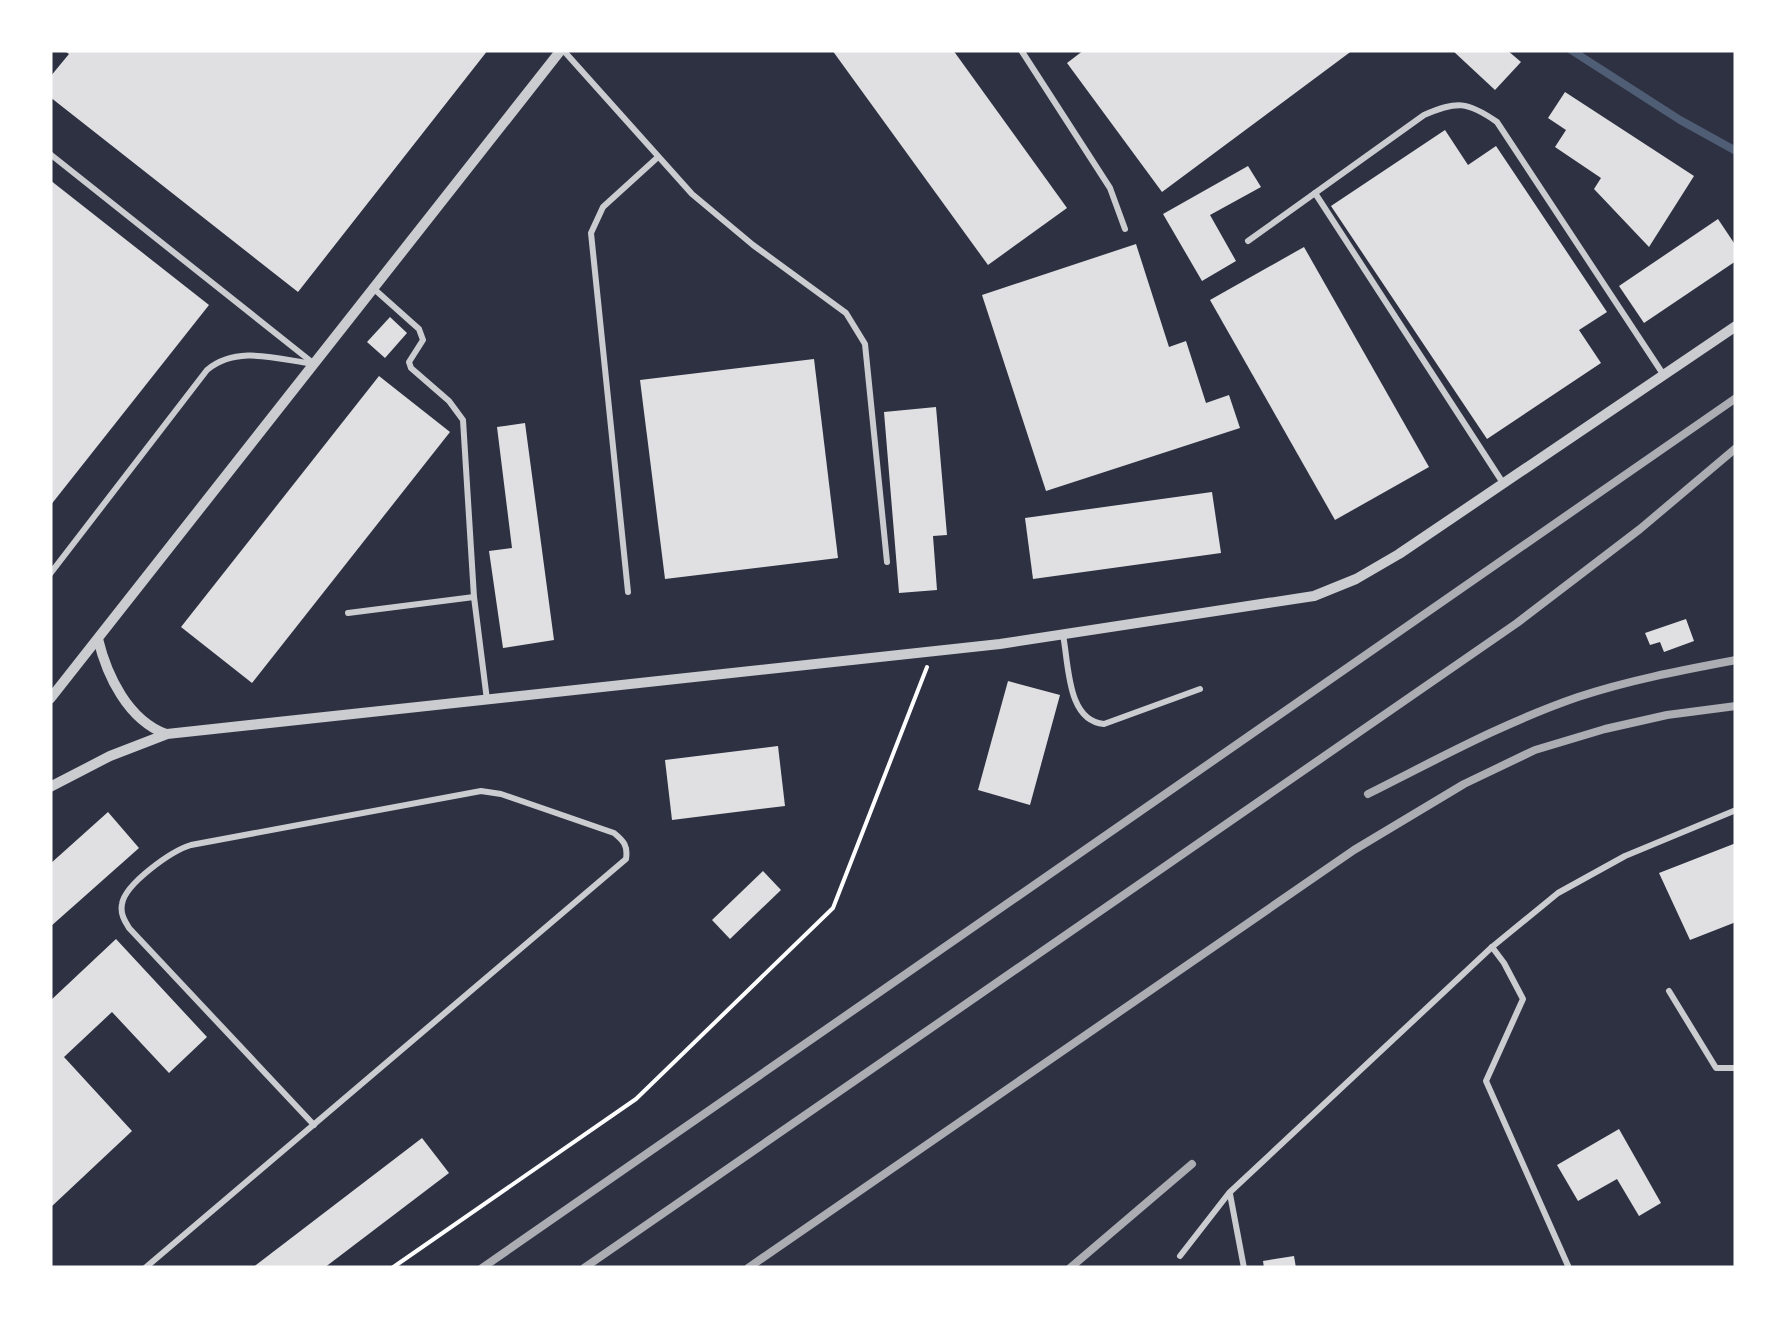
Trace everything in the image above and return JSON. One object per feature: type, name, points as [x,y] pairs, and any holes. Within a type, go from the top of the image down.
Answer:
[{"type":"street","points":[[50,699],[562,50]]},
{"type":"street","points":[[50,787],[110,756],[167,734],[933,651],[1314,596],[1356,580],[1399,554],[1736,326]]},
{"type":"street","points":[[98,639],[110,674],[130,706],[151,728],[167,734]]},
{"type":"lane","points":[[562,50],[692,194],[752,245],[846,313],[857,328],[865,344],[887,562]]},
{"type":"lane","points":[[1021,50],[1110,188],[1125,229]]},
{"type":"lane","points":[[1248,241],[1424,116],[1450,104],[1475,106],[1496,122],[1664,374]]},
{"type":"lane","points":[[50,154],[314,364]]},
{"type":"lane","points":[[628,592],[591,233],[604,207],[658,158]]},
{"type":"lane","points":[[1315,192],[1503,483]]},
{"type":"lane","points":[[373,288],[419,328],[423,340],[409,362],[411,368],[449,401],[462,420],[474,598],[488,701]]},
{"type":"lane","points":[[50,574],[206,370],[228,356],[241,354],[314,364]]},
{"type":"lane","points":[[348,613],[474,598]]},
{"type":"lane","points":[[1063,634],[1075,700],[1082,717],[1092,723],[1104,724],[1200,688]]},
{"type":"lane","points":[[145,1268],[314,1125],[626,859],[627,848],[622,839],[502,794],[481,791],[191,845],[172,852],[129,890],[122,902],[122,914],[130,928],[314,1125]]},
{"type":"lane","points":[[1180,1256],[1229,1193],[1492,947],[1558,893],[1625,856],[1736,810]]},
{"type":"lane","points":[[1492,947],[1523,1000],[1486,1081],[1569,1268]]},
{"type":"lane","points":[[1669,991],[1716,1068],[1736,1068]]},
{"type":"lane","points":[[1229,1193],[1244,1268]]},
{"type":"path","points":[[392,1268],[636,1100],[833,908],[933,651]]},
{"type":"building","points":[[63,50],[488,50],[298,292],[50,97],[50,77],[69,54]]},
{"type":"building","points":[[832,50],[953,50],[1067,208],[988,265]]},
{"type":"building","points":[[1084,50],[1353,50],[1162,192],[1067,63]]},
{"type":"building","points":[[1452,50],[1507,50],[1521,62],[1495,90]]},
{"type":"building","points":[[1565,92],[1694,176],[1649,247],[1594,189],[1601,178],[1555,147],[1566,130],[1548,118]]},
{"type":"building","points":[[1445,130],[1468,165],[1496,146],[1607,312],[1579,330],[1601,363],[1487,439],[1331,206]]},
{"type":"building","points":[[1248,166],[1261,187],[1210,215],[1236,261],[1202,281],[1163,214]]},
{"type":"building","points":[[50,180],[209,305],[50,506]]},
{"type":"building","points":[[1718,219],[1736,246],[1736,261],[1644,323],[1619,286]]},
{"type":"building","points":[[1136,244],[1169,347],[1186,341],[1206,403],[1229,395],[1240,428],[1046,491],[982,295]]},
{"type":"building","points":[[1304,247],[1429,467],[1335,520],[1210,300]]},
{"type":"building","points":[[390,317],[407,333],[385,358],[367,342]]},
{"type":"building","points":[[814,359],[838,558],[665,579],[640,380]]},
{"type":"building","points":[[379,376],[450,432],[252,683],[181,627]]},
{"type":"building","points":[[936,407],[947,535],[933,536],[937,590],[899,593],[884,412]]},
{"type":"building","points":[[525,423],[554,640],[503,648],[489,551],[512,548],[497,427]]},
{"type":"building","points":[[1212,492],[1221,553],[1033,579],[1025,518]]},
{"type":"building","points":[[1686,619],[1694,641],[1664,652],[1660,642],[1650,645],[1645,633]]},
{"type":"building","points":[[1008,681],[1060,695],[1030,805],[978,790]]},
{"type":"building","points":[[778,746],[785,806],[672,820],[665,760]]},
{"type":"building","points":[[108,812],[139,848],[50,927],[50,864]]},
{"type":"building","points":[[1736,843],[1736,922],[1690,940],[1659,873]]},
{"type":"building","points":[[763,871],[781,890],[730,939],[712,920]]},
{"type":"building","points":[[116,939],[207,1037],[169,1073],[112,1012],[64,1057],[132,1131],[50,1208],[50,1001]]},
{"type":"building","points":[[1619,1129],[1661,1203],[1639,1216],[1617,1179],[1578,1201],[1557,1165]]},
{"type":"building","points":[[422,1138],[449,1173],[324,1268],[252,1268]]},
{"type":"building","points":[[1294,1256],[1296,1268],[1264,1268],[1263,1261]]},
{"type":"waterway","points":[[1571,50],[1736,151]]},
{"type":"railway","points":[[482,1268],[1736,398]]},
{"type":"railway","points":[[584,1268],[1517,623],[1640,529],[1736,448]]},
{"type":"railway","points":[[1368,794],[1497,730],[1578,697],[1636,680],[1736,660]]},
{"type":"railway","points":[[748,1268],[1354,850],[1464,784],[1535,750],[1605,729],[1667,715],[1736,706]]},
{"type":"railway","points":[[1070,1268],[1192,1164]]}]
